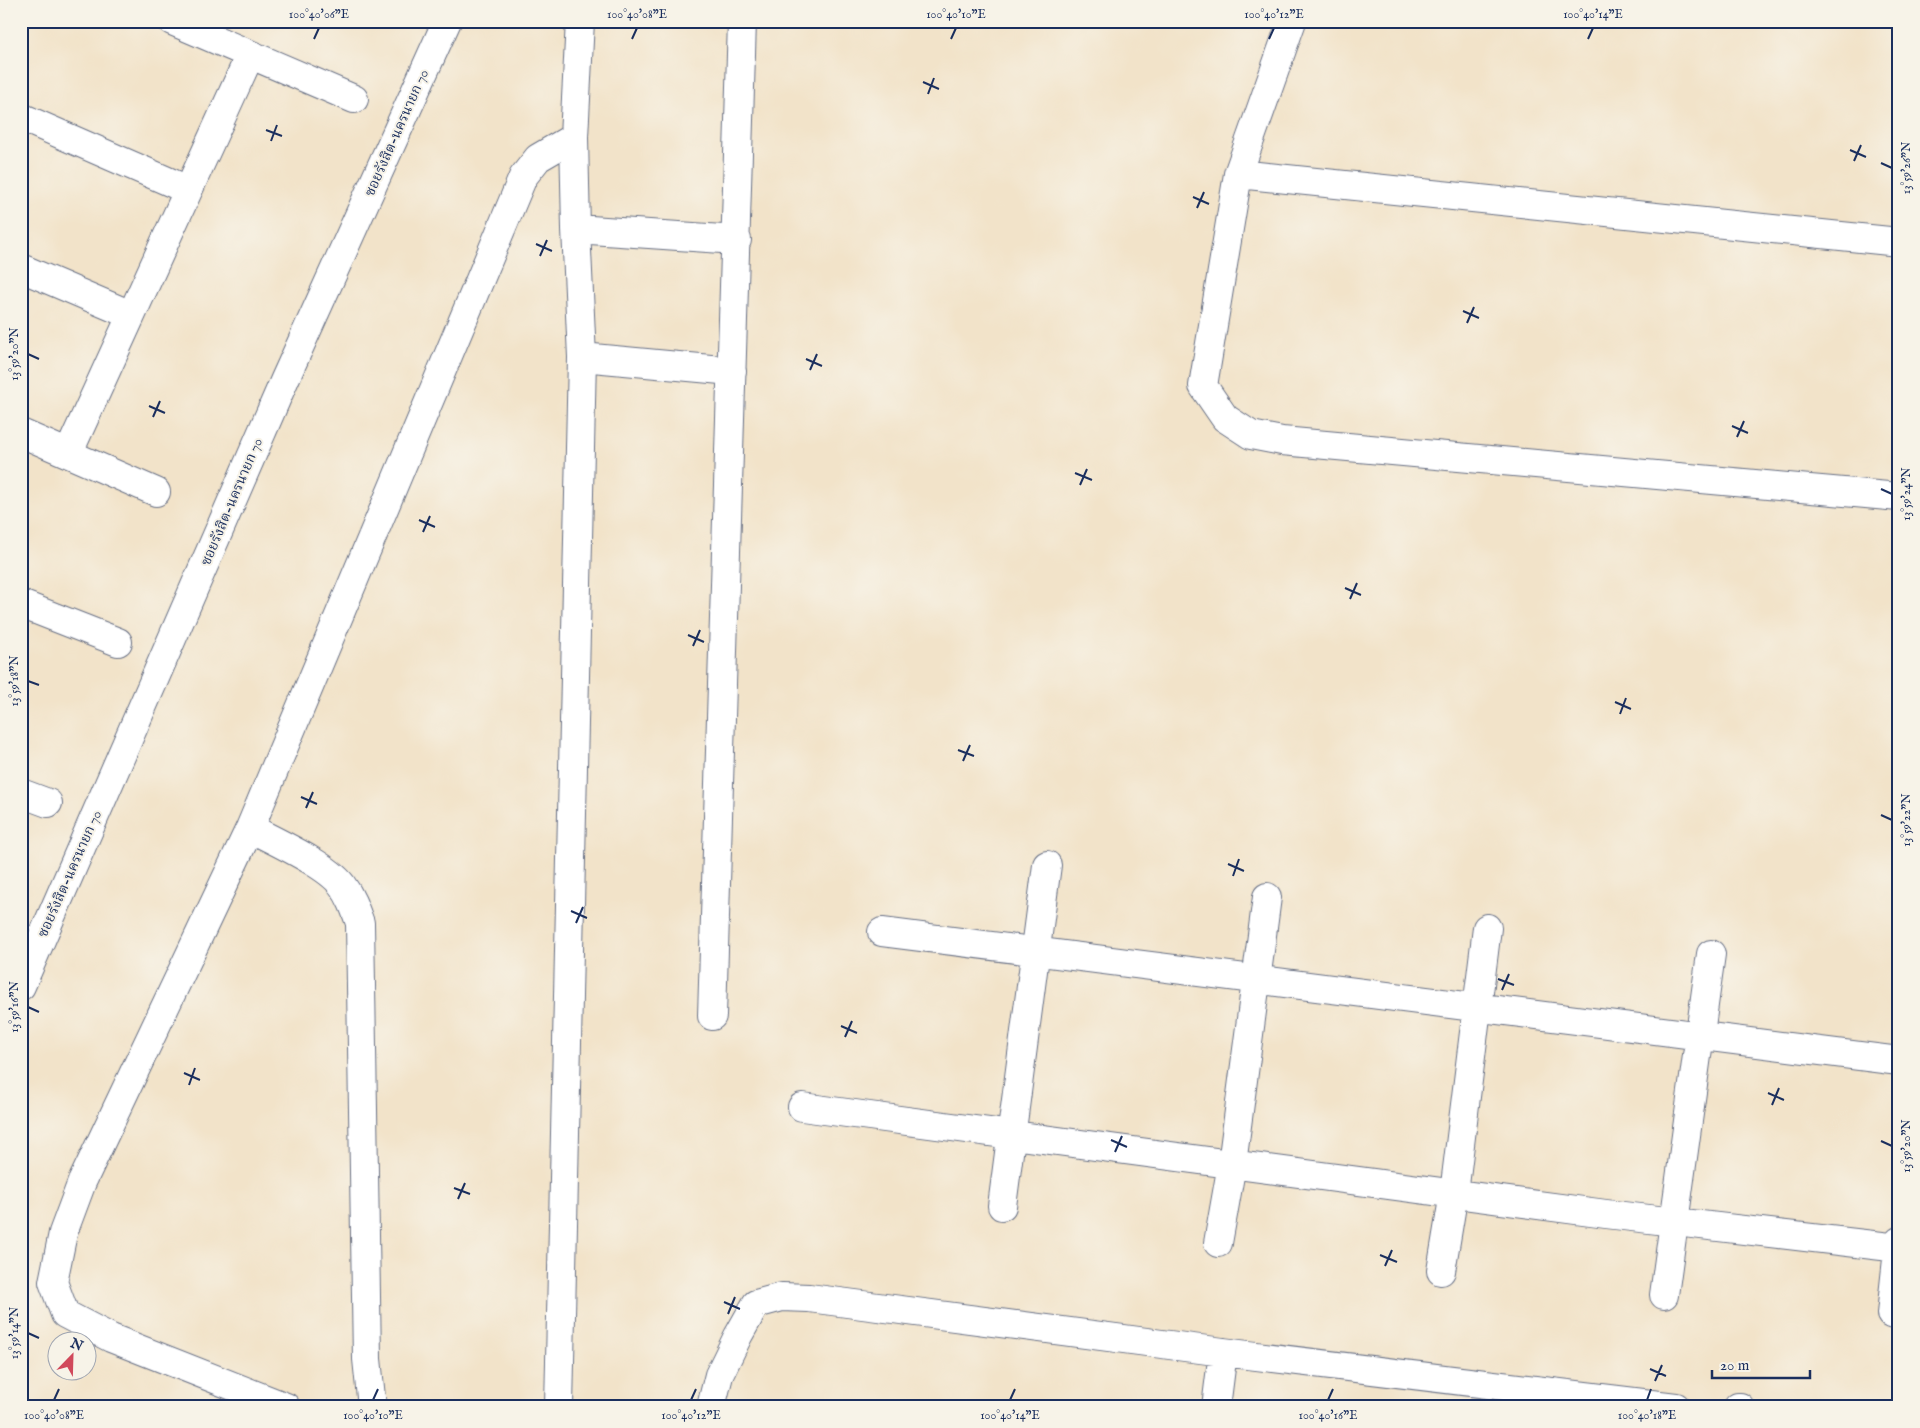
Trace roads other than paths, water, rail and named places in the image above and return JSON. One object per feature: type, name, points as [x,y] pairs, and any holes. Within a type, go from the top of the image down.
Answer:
[{"type":"street","points":[[172,21],[354,99]]},
{"type":"street","name":"ซอยรังสิต-นครนายก 70","points":[[21,986],[285,379],[447,21]]},
{"type":"street","points":[[559,1407],[582,357],[574,137],[580,21]]},
{"type":"street","points":[[712,1016],[737,240],[742,21]]},
{"type":"street","points":[[1292,21],[1238,174],[1203,386],[1225,418],[1251,435],[1282,441],[1899,497]]},
{"type":"street","points":[[69,452],[250,55]]},
{"type":"street","points":[[21,117],[188,190]]},
{"type":"street","points":[[286,1407],[111,1338],[65,1314],[53,1282],[63,1233],[82,1182],[250,828],[524,177],[538,158],[574,137]]},
{"type":"street","points":[[1238,174],[1899,242]]},
{"type":"street","points":[[576,229],[737,240]]},
{"type":"street","points":[[21,268],[132,315]]},
{"type":"street","points":[[582,357],[732,371]]},
{"type":"street","points":[[21,433],[69,452],[156,492]]},
{"type":"street","points":[[21,604],[118,642]]},
{"type":"street","points":[[21,793],[48,804]]},
{"type":"street","points":[[250,828],[326,870],[341,883],[352,900],[360,923],[368,1359],[372,1407]]},
{"type":"street","points":[[1002,1206],[1047,865]]},
{"type":"street","points":[[1218,1243],[1232,1164],[1268,897]]},
{"type":"street","points":[[1441,1271],[1454,1194],[1487,928]]},
{"type":"street","points":[[882,932],[1899,1061]]},
{"type":"street","points":[[1664,1294],[1676,1222],[1711,954]]},
{"type":"street","points":[[802,1107],[1676,1222],[1898,1245],[1890,1314]]},
{"type":"street","points":[[711,1407],[719,1375],[756,1304],[782,1298],[809,1298],[1223,1352],[1676,1407]]},
{"type":"street","points":[[1216,1407],[1223,1352]]}]
